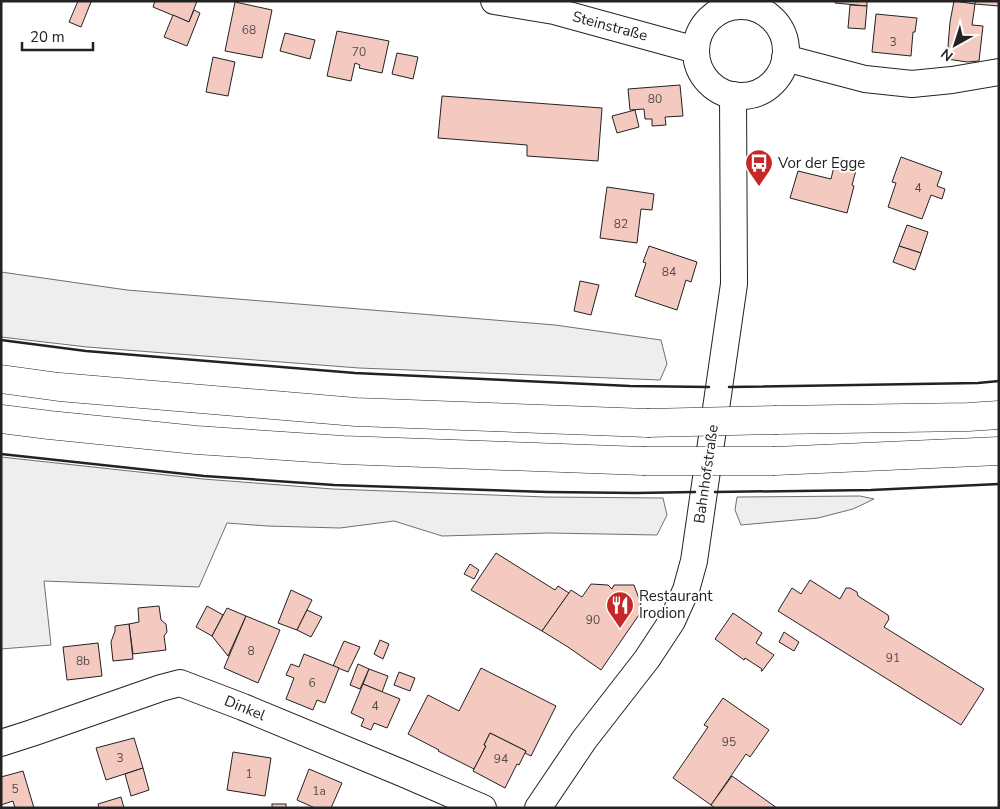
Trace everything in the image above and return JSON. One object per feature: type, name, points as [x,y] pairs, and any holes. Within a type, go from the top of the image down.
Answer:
[{"type":"highway","points":[[1,379],[59,387],[356,412],[647,422],[999,415]]},
{"type":"highway","points":[[1,419],[196,440],[342,450],[643,461],[775,461],[999,451]]},
{"type":"street","name":"Steinstraße","points":[[494,1],[554,11],[696,50]]},
{"type":"street","points":[[728,4],[758,9],[771,17],[781,29],[786,43],[785,58],[781,72],[772,83],[761,91],[747,95],[733,95],[721,91],[710,84],[702,74],[697,62],[698,36],[705,23],[728,4]]},
{"type":"street","points":[[785,58],[865,80],[912,84],[952,80],[999,72]]},
{"type":"street","name":"Bahnhofstraße","points":[[538,808],[584,740],[647,660],[672,621],[686,590],[694,561],[734,284],[733,95]]},
{"type":"street","name":"Dinkel","points":[[1,743],[180,683],[243,707],[483,808]]},
{"type":"shaded area","points":[[1,272],[127,290],[555,325],[661,340],[667,364],[660,380],[359,368],[87,347],[1,337]]},
{"type":"shaded area","points":[[1,457],[203,479],[333,489],[546,497],[663,498],[667,515],[657,535],[549,533],[442,536],[394,521],[340,528],[227,523],[199,587],[44,581],[51,645],[1,649]]},
{"type":"shaded area","points":[[860,496],[874,499],[853,509],[818,518],[741,525],[735,510],[737,497]]},
{"type":"building","points":[[78,1],[91,2],[81,27],[69,22]]},
{"type":"building","points":[[155,1],[197,1],[189,22],[153,7]]},
{"type":"building","points":[[835,1],[867,1],[867,6],[835,3]]},
{"type":"building","points":[[954,1],[975,4],[972,25],[983,26],[979,61],[967,62],[947,59]]},
{"type":"building","points":[[975,1],[999,1],[999,6],[975,4]]},
{"type":"building","points":[[235,2],[272,10],[262,58],[225,51]]},
{"type":"building","points":[[850,5],[867,6],[865,29],[848,28]]},
{"type":"building","points":[[194,10],[200,13],[187,46],[164,37],[173,15],[189,22]]},
{"type":"building","points":[[876,14],[917,18],[915,32],[913,32],[911,56],[872,52]]},
{"type":"building","points":[[337,31],[389,41],[382,73],[359,68],[360,65],[355,63],[351,81],[327,76]]},
{"type":"building","points":[[285,33],[315,40],[310,59],[280,51]]},
{"type":"building","points":[[397,53],[418,57],[413,79],[392,74]]},
{"type":"building","points":[[213,57],[235,62],[228,96],[206,92]]},
{"type":"building","points":[[680,85],[683,116],[665,117],[666,125],[652,126],[652,119],[645,119],[644,109],[630,110],[628,89]]},
{"type":"building","points":[[442,96],[602,108],[598,161],[527,156],[527,145],[438,138]]},
{"type":"building","points":[[635,110],[639,127],[617,133],[612,116]]},
{"type":"building","points":[[901,157],[942,172],[937,186],[945,189],[942,199],[931,195],[922,219],[888,207],[896,183],[892,182]]},
{"type":"building","points":[[836,158],[858,163],[847,213],[790,198],[798,171],[831,179]]},
{"type":"building","points":[[607,187],[654,194],[652,210],[641,209],[637,243],[600,238]]},
{"type":"building","points":[[907,225],[928,232],[921,253],[899,246]]},
{"type":"building","points":[[649,246],[697,262],[691,282],[686,280],[677,310],[635,296],[646,263],[643,262]]},
{"type":"building","points":[[899,246],[921,253],[915,270],[893,262]]},
{"type":"building","points":[[580,281],[599,285],[591,315],[574,311]]},
{"type":"building","points":[[496,553],[555,590],[558,586],[569,593],[542,631],[471,590]]},
{"type":"building","points":[[470,564],[479,570],[474,579],[464,574]]},
{"type":"building","points":[[810,580],[840,599],[846,588],[857,592],[858,596],[888,615],[889,619],[884,627],[984,689],[961,725],[778,611],[792,588],[801,594]]},
{"type":"building","points":[[591,584],[608,585],[612,589],[614,585],[634,585],[641,604],[639,607],[643,609],[601,670],[542,631],[571,590],[582,597]]},
{"type":"building","points":[[291,590],[312,600],[297,630],[278,623]]},
{"type":"building","points":[[159,606],[161,620],[166,624],[167,632],[164,636],[166,650],[133,654],[129,624],[139,622],[138,608]]},
{"type":"building","points":[[207,606],[223,615],[212,636],[196,627]]},
{"type":"building","points":[[227,608],[246,616],[228,656],[212,636]]},
{"type":"building","points":[[307,610],[322,617],[311,637],[297,630]]},
{"type":"building","points":[[733,613],[762,633],[756,643],[774,655],[762,671],[762,669],[745,658],[744,660],[715,639]]},
{"type":"building","points":[[246,616],[280,630],[258,683],[224,668]]},
{"type":"building","points":[[129,624],[133,659],[113,661],[111,642],[115,626]]},
{"type":"building","points":[[784,632],[799,642],[794,651],[779,642]]},
{"type":"building","points":[[380,640],[389,644],[383,659],[374,654]]},
{"type":"building","points":[[344,641],[360,647],[348,672],[333,666]]},
{"type":"building","points":[[98,643],[102,676],[67,680],[63,647]]},
{"type":"building","points":[[304,654],[339,668],[325,703],[317,700],[313,710],[286,699],[294,678],[286,675],[291,664],[299,667]]},
{"type":"building","points":[[358,664],[369,669],[360,689],[350,685]]},
{"type":"building","points":[[481,668],[556,706],[531,756],[525,753],[526,751],[490,733],[484,745],[486,746],[474,769],[408,734],[428,695],[459,711]]},
{"type":"building","points":[[369,669],[388,676],[382,692],[363,684]]},
{"type":"building","points":[[399,672],[415,678],[410,691],[394,685]]},
{"type":"building","points":[[363,684],[400,699],[387,728],[374,723],[371,730],[361,726],[364,719],[351,713]]},
{"type":"building","points":[[723,698],[769,730],[750,757],[746,754],[711,805],[673,778],[708,727],[704,725]]},
{"type":"building","points":[[490,733],[526,751],[505,788],[473,771],[486,746],[484,745]]},
{"type":"building","points":[[134,738],[143,768],[106,780],[96,748]]},
{"type":"building","points":[[233,752],[271,758],[265,796],[227,790]]},
{"type":"building","points":[[143,768],[149,790],[131,796],[125,774]]},
{"type":"building","points":[[309,769],[342,783],[331,808],[315,808],[297,800]]},
{"type":"building","points":[[23,771],[34,808],[15,808],[13,801],[1,805],[1,777]]},
{"type":"building","points":[[732,776],[777,808],[715,808],[711,805]]},
{"type":"building","points":[[121,797],[124,808],[99,808],[98,804]]},
{"type":"building","points":[[272,804],[286,804],[286,808],[272,808]]},
{"type":"wall","points":[[1,340],[86,351],[355,373],[630,386],[709,387]]},
{"type":"wall","points":[[729,387],[978,383],[999,381]]},
{"type":"wall","points":[[1,454],[204,476],[334,485],[548,492],[695,492]]},
{"type":"wall","points":[[715,492],[871,490],[999,484]]},
{"type":"place","name":"Vor der Egge","points":[[759,187]]},
{"type":"place","name":"Restaurant Irodion","points":[[620,629]]}]
